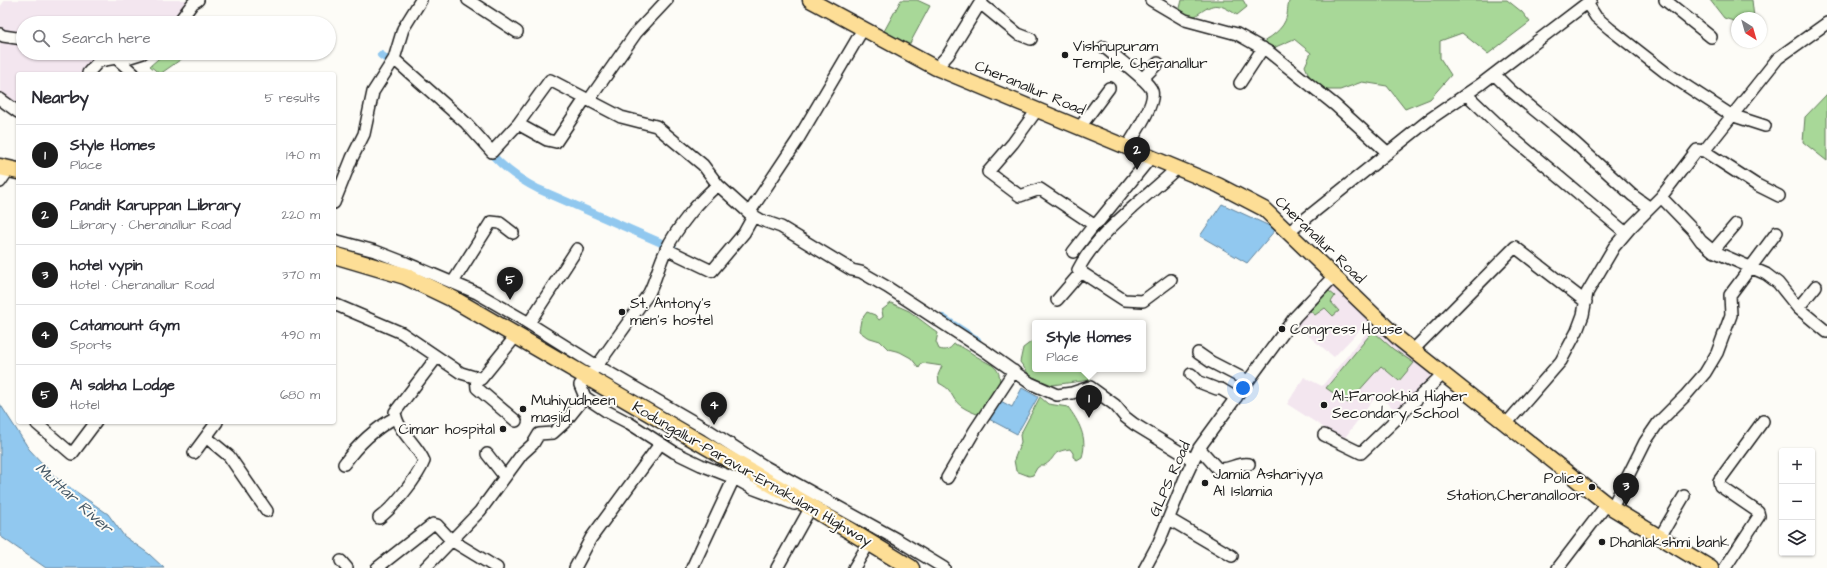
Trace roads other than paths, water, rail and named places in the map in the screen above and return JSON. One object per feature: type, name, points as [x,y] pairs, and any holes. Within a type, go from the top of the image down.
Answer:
[{"type":"highway","name":"Kodungallur-Paravur-Ernakulam Highway","points":[[336,256],[405,276],[453,299],[516,336],[592,371],[808,506],[911,568]]},
{"type":"main road","name":"Cheranallur Road","points":[[810,0],[936,68],[1218,185],[1264,208],[1399,339],[1610,506],[1711,568]]},
{"type":"street","points":[[183,16],[193,3],[198,0]]},
{"type":"street","points":[[336,198],[352,158],[364,134],[373,92],[392,61],[403,29],[421,0]]},
{"type":"street","points":[[468,0],[517,32]]},
{"type":"street","points":[[518,124],[547,140],[556,142],[636,33],[667,0]]},
{"type":"street","points":[[1151,0],[1185,20],[1237,34],[1263,48],[1335,105],[1388,153]]},
{"type":"street","points":[[1665,0],[1711,37]]},
{"type":"street","points":[[936,68],[948,55],[981,2],[1018,34],[1031,39]]},
{"type":"street","points":[[1289,232],[1430,119],[1494,74],[1589,2],[1596,17],[1665,72],[1731,115],[1766,126]]},
{"type":"street","points":[[1704,151],[1731,115],[1778,58],[1827,23]]},
{"type":"street","points":[[667,247],[712,271],[744,233],[751,214],[797,141],[863,29]]},
{"type":"street","points":[[0,34],[3,36],[16,38]]},
{"type":"street","points":[[1104,47],[1142,79],[1152,90],[1153,97],[1150,107],[1127,147]]},
{"type":"street","points":[[1240,83],[1263,48]]},
{"type":"street","points":[[91,72],[99,61],[105,60]]},
{"type":"street","points":[[118,60],[132,72]]},
{"type":"street","points":[[392,61],[466,123],[492,152],[518,124],[550,80],[622,117],[656,126],[703,165],[718,185],[751,214],[761,220],[781,227],[852,270],[861,272],[1014,371],[1030,383],[1057,395],[1072,393],[1090,386],[1115,405],[1125,417],[1134,424],[1217,468],[1223,469],[1241,462],[1249,464]]},
{"type":"street","points":[[1142,79],[1158,63]]},
{"type":"street","points":[[1494,74],[1510,90],[1575,143],[1632,195],[1650,208]]},
{"type":"street","points":[[1080,128],[1109,88]]},
{"type":"street","points":[[1466,94],[1505,131],[1626,233]]},
{"type":"street","points":[[0,99],[16,111]]},
{"type":"street","points":[[1037,110],[988,172],[1020,196],[1040,189],[1047,192],[1094,225]]},
{"type":"street","points":[[1506,424],[1561,361],[1577,332],[1588,293],[1614,247],[1661,197],[1697,150],[1704,151],[1755,184],[1779,196]]},
{"type":"street","points":[[1074,252],[1094,225],[1100,221],[1151,157]]},
{"type":"street","points":[[1170,280],[1143,301],[1124,300],[1082,271],[1078,270],[1083,260],[1116,222],[1177,168]]},
{"type":"street","points":[[718,185],[687,218],[667,247],[649,293],[592,371],[580,385],[585,397],[606,411],[629,422],[660,444],[701,466],[734,478],[752,488],[792,504],[808,506],[777,568]]},
{"type":"street","points":[[1661,197],[1693,230],[1701,241],[1713,251],[1766,274],[1778,283],[1798,308],[1827,332]]},
{"type":"street","points":[[453,282],[491,222],[497,222],[514,233]]},
{"type":"street","points":[[1713,251],[1736,224]]},
{"type":"street","points":[[1558,568],[1610,506],[1645,442],[1658,423],[1705,373],[1717,353],[1731,315],[1730,295],[1777,232]]},
{"type":"street","points":[[336,241],[375,252],[453,282],[477,293],[529,323],[592,371],[708,430],[764,466],[898,540],[944,568]]},
{"type":"street","points":[[1413,350],[1516,247],[1586,302]]},
{"type":"street","points":[[529,323],[577,249]]},
{"type":"street","points":[[1057,300],[1082,271]]},
{"type":"street","name":"GLPS Road","points":[[1145,568],[1169,519],[1195,455],[1295,317],[1334,276]]},
{"type":"street","points":[[1798,308],[1816,286]]},
{"type":"street","points":[[336,305],[402,333],[461,373],[481,379],[487,374],[516,336]]},
{"type":"street","points":[[1198,353],[1211,362],[1248,381]]},
{"type":"street","points":[[380,518],[408,487],[422,467],[424,461],[421,453],[402,429],[395,412],[437,356]]},
{"type":"street","points":[[947,478],[975,430],[1014,371]]},
{"type":"street","points":[[1191,374],[1200,382],[1217,389],[1221,388],[1236,398]]},
{"type":"street","points":[[1324,435],[1361,453],[1443,374]]},
{"type":"street","points":[[476,377],[477,388],[516,421]]},
{"type":"street","points":[[425,568],[480,511],[522,454],[533,444],[536,431],[553,433],[564,423],[585,397]]},
{"type":"street","points":[[344,464],[354,448],[382,425],[396,417]]},
{"type":"street","points":[[1725,568],[1759,516],[1758,512],[1720,486],[1719,481],[1763,421]]},
{"type":"street","points":[[37,424],[72,454],[93,424]]},
{"type":"street","points":[[194,453],[216,424]]},
{"type":"street","points":[[206,437],[230,456],[267,511]]},
{"type":"street","points":[[575,568],[591,538],[660,444]]},
{"type":"street","points":[[487,454],[504,477]]},
{"type":"street","points":[[692,568],[734,478]]},
{"type":"street","points":[[1660,537],[1684,496]]},
{"type":"street","points":[[1169,519],[1232,556]]},
{"type":"street","points":[[377,568],[433,524],[437,524],[451,540],[496,568]]},
{"type":"street","points":[[854,568],[868,543]]},
{"type":"water","points":[[1222,204],[1276,229],[1247,263],[1200,236]]},
{"type":"water","points":[[1022,388],[1038,397],[1017,434],[985,417],[995,398],[1012,407]]},
{"type":"water","name":"Muttar River","points":[[0,404],[29,449],[55,477],[108,514],[124,536],[149,554],[164,568],[46,568],[0,536]]},
{"type":"waterway","points":[[381,55],[395,65]]},
{"type":"waterway","points":[[487,149],[504,167],[517,177],[538,189],[673,248]]},
{"type":"waterway","points":[[943,318],[977,340]]},
{"type":"place","name":"Vishnupuram Temple, Cheranallur","points":[[1065,55]]},
{"type":"place","name":"Pandit Karuppan Library","points":[[1137,170]]},
{"type":"place","name":"Al sabha Lodge","points":[[510,300]]},
{"type":"place","name":"St. Antony's men's hostel","points":[[622,312]]},
{"type":"place","name":"Congress House","points":[[1282,329]]},
{"type":"place","name":"Al-Farookhia Higher Secondary School","points":[[1324,405]]},
{"type":"place","name":"Muhiyudheen masjid","points":[[523,409]]},
{"type":"place","name":"Style Homes","points":[[1089,418]]},
{"type":"place","name":"Catamount Gym","points":[[714,425]]},
{"type":"place","name":"Cimar hospital","points":[[503,429]]},
{"type":"place","name":"Jamia Ashariyya Al Islamia","points":[[1205,483]]},
{"type":"place","name":"Police Station,Cheranalloor","points":[[1592,487]]},
{"type":"place","name":"hotel vypin","points":[[1626,506]]},
{"type":"place","name":"Dhanlakshmi bank","points":[[1602,542]]}]
